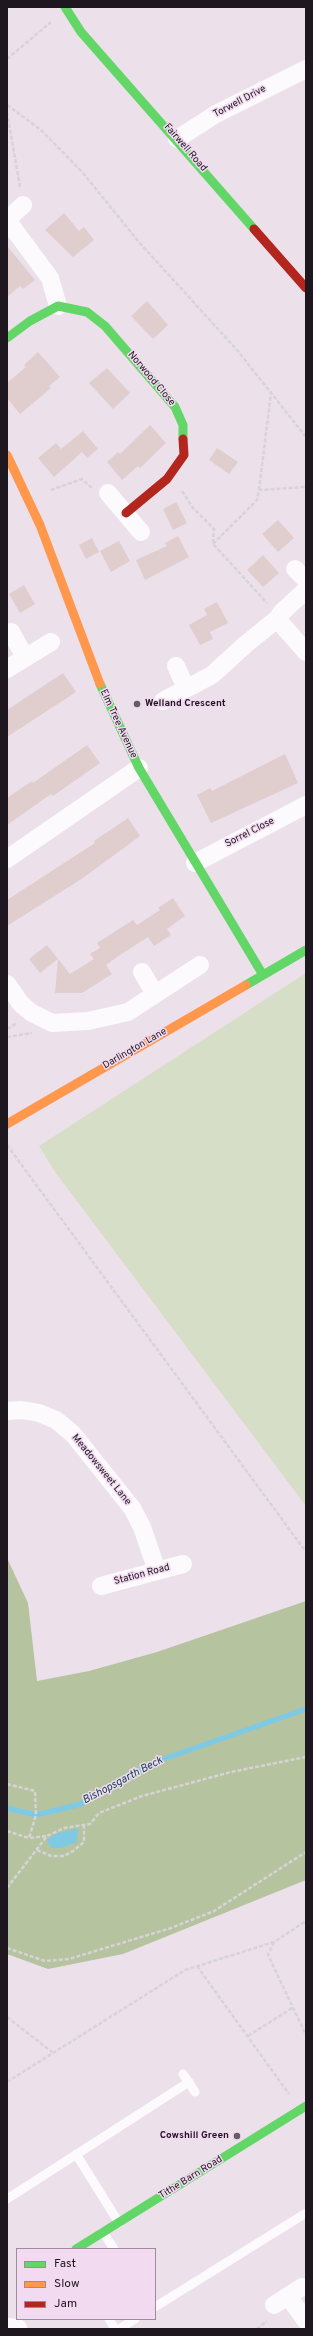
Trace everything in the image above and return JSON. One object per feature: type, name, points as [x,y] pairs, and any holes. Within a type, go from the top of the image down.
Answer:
[{"type":"street","name":"Fairwell Road","points":[[66,8],[81,32],[177,139],[306,288]]},
{"type":"street","name":"Torwell Drive","points":[[177,139],[216,114],[306,69]]},
{"type":"street","points":[[7,338],[30,320],[58,306],[50,278],[7,220],[22,198]]},
{"type":"street","name":"Norwood Close","points":[[58,306],[87,312],[105,326],[175,407],[183,425],[184,455],[167,479],[126,513]]},
{"type":"street","name":"Elm Tree Avenue","points":[[8,460],[40,525],[98,679],[139,768],[263,975]]},
{"type":"street","points":[[101,491],[126,513],[141,532]]},
{"type":"street","points":[[163,701],[212,675],[246,644],[278,618],[306,590]]},
{"type":"street","points":[[278,618],[306,652]]},
{"type":"street","points":[[11,632],[25,657]]},
{"type":"street","points":[[7,669],[51,642]]},
{"type":"street","points":[[176,666],[186,688]]},
{"type":"street","points":[[7,860],[139,768]]},
{"type":"street","name":"Sorrel Close","points":[[195,863],[306,805]]},
{"type":"street","name":"Darlington Lane","points":[[7,1124],[306,950]]},
{"type":"street","points":[[7,984],[12,994],[26,1008],[52,1023],[88,1021],[128,1012],[200,965]]},
{"type":"street","points":[[142,972],[155,994]]},
{"type":"street","name":"Meadowsweet Lane","points":[[7,1411],[22,1410],[39,1412],[56,1420],[73,1434],[132,1508],[142,1527],[157,1571]]},
{"type":"street","name":"Station Road","points":[[101,1586],[183,1564]]},
{"type":"street","name":"Tithe Barn Road","points":[[78,2248],[303,2108]]},
{"type":"street","points":[[288,2296],[306,2321]]},
{"type":"street","points":[[7,2327],[18,2329]]},
{"type":"lane","points":[[183,2074],[195,2092]]},
{"type":"lane","points":[[7,2199],[189,2082]]},
{"type":"lane","points":[[76,2154],[119,2223]]},
{"type":"lane","points":[[156,2306],[306,2213]]},
{"type":"lane","points":[[103,2232],[113,2248]]},
{"type":"lane","points":[[110,2320],[115,2329]]},
{"type":"lane","points":[[119,2329],[133,2320]]},
{"type":"path","points":[[7,59],[66,8]]},
{"type":"path","points":[[7,105],[41,130],[83,173],[138,241],[237,350],[306,437]]},
{"type":"path","points":[[7,112],[22,198]]},
{"type":"path","points":[[213,544],[257,500],[271,393]]},
{"type":"path","points":[[50,490],[82,479],[101,491]]},
{"type":"path","points":[[259,490],[306,487]]},
{"type":"path","points":[[180,488],[193,508],[214,529],[213,544],[278,618]]},
{"type":"path","points":[[7,1037],[35,1032]]},
{"type":"path","points":[[7,1144],[306,1552]]},
{"type":"path","points":[[7,1831],[29,1838],[47,1836],[64,1828],[90,1824],[99,1813],[142,1796],[231,1772],[306,1757]]},
{"type":"path","points":[[7,1784],[35,1791],[36,1815],[29,1838]]},
{"type":"path","points":[[37,1850],[51,1856],[64,1856],[84,1842],[84,1824]]},
{"type":"path","points":[[7,1888],[47,1836]]},
{"type":"path","points":[[7,1948],[45,1961],[69,1959],[171,1928],[214,1911],[306,1852]]},
{"type":"path","points":[[7,2082],[52,2052],[186,1970],[274,1942],[306,1921]]},
{"type":"path","points":[[274,1942],[268,1955],[306,2035]]},
{"type":"path","points":[[197,1966],[303,2108]]},
{"type":"path","points":[[248,2036],[292,2008]]},
{"type":"path","points":[[7,2017],[52,2052]]},
{"type":"green space","points":[[306,973],[306,1506],[55,1172],[39,1146]]},
{"type":"green space","points":[[7,1558],[28,1603],[37,1681],[89,1671],[157,1652],[306,1601],[306,1880],[123,1954],[48,1969],[7,1954]]},
{"type":"water","points":[[78,1828],[77,1842],[61,1848],[51,1848],[47,1840],[55,1834]]},
{"type":"building","points":[[64,213],[79,231],[84,227],[94,240],[73,257],[45,230]]},
{"type":"building","points":[[7,246],[35,280],[23,289],[20,286],[7,297]]},
{"type":"building","points":[[147,301],[168,325],[153,339],[131,316]]},
{"type":"building","points":[[38,352],[60,377],[49,386],[51,388],[20,414],[7,398],[7,383],[26,367],[24,365]]},
{"type":"building","points":[[107,368],[130,393],[113,409],[89,383]]},
{"type":"building","points":[[150,425],[166,443],[140,468],[138,466],[122,480],[107,462],[118,452],[120,454]]},
{"type":"building","points":[[83,431],[98,449],[87,458],[82,452],[54,477],[38,458],[56,443],[61,449]]},
{"type":"building","points":[[217,448],[238,462],[229,474],[209,460]]},
{"type":"building","points":[[176,502],[187,523],[173,530],[163,509]]},
{"type":"building","points":[[278,520],[294,538],[278,552],[262,534]]},
{"type":"building","points":[[178,536],[189,557],[145,580],[136,560],[167,546],[165,543]]},
{"type":"building","points":[[92,538],[99,552],[86,559],[79,545]]},
{"type":"building","points":[[119,541],[130,561],[111,572],[100,551]]},
{"type":"building","points":[[263,555],[279,573],[263,587],[247,570]]},
{"type":"building","points":[[24,585],[35,604],[20,613],[9,594]]},
{"type":"building","points":[[217,602],[228,623],[210,632],[213,639],[200,645],[189,625],[207,615],[204,609]]},
{"type":"building","points":[[63,673],[76,692],[7,737],[7,710]]},
{"type":"building","points":[[87,745],[100,763],[53,796],[51,794],[7,825],[7,798],[32,781],[33,783]]},
{"type":"building","points":[[285,754],[298,783],[211,823],[197,795],[210,788],[212,791]]},
{"type":"building","points":[[128,818],[140,836],[83,878],[7,926],[7,900],[95,843],[94,841]]},
{"type":"building","points":[[173,898],[185,916],[167,929],[171,935],[154,946],[148,937],[123,953],[106,965],[112,974],[82,993],[55,993],[58,959],[40,973],[29,959],[47,945],[70,974],[94,959],[90,954],[100,948],[97,943],[133,920],[137,925],[160,910],[158,908]]},
{"type":"waterway","name":"Bishopsgarth Beck","points":[[7,1808],[36,1815],[81,1804],[158,1761],[306,1709]]},
{"type":"traffic: fast","points":[[65,7],[81,32],[254,229]]},
{"type":"traffic: fast","points":[[7,338],[30,321],[58,306],[87,312],[105,326],[175,407],[183,425],[183,439]]},
{"type":"traffic: fast","points":[[100,684],[139,768],[263,975]]},
{"type":"traffic: fast","points":[[246,985],[306,950]]},
{"type":"traffic: fast","points":[[78,2248],[306,2106]]},
{"type":"traffic: slow","points":[[7,455],[40,525],[100,684]]},
{"type":"traffic: slow","points":[[7,1124],[246,985]]},
{"type":"traffic: jam","points":[[254,229],[306,288]]},
{"type":"traffic: jam","points":[[126,513],[167,479],[184,455],[183,439]]},
{"type":"place","name":"Welland Crescent","points":[[137,704]]},
{"type":"place","name":"Cowshill Green","points":[[237,2136]]}]
